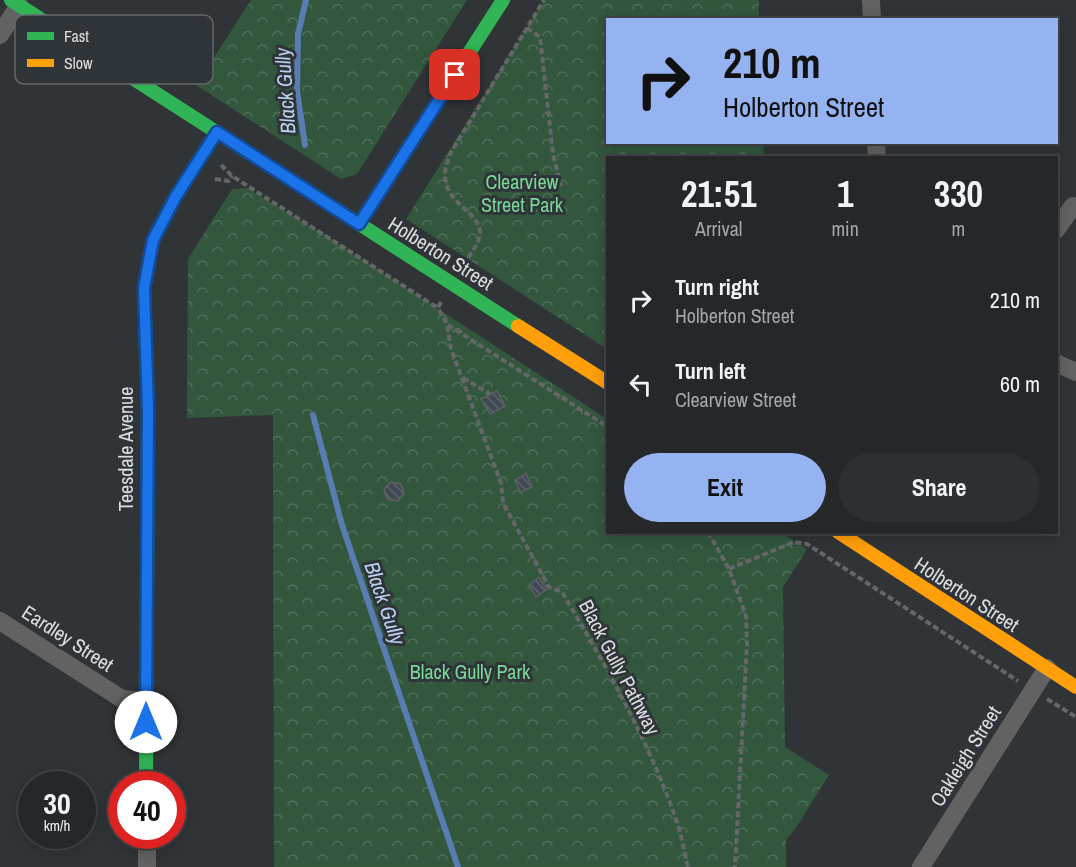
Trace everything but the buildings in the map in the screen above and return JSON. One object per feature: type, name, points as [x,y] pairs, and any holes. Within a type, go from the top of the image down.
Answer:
[{"type":"main road","points":[[359,224],[503,0]]},
{"type":"main road","name":"Holberton Street","points":[[15,3],[34,15]]},
{"type":"main road","name":"Holberton Street","points":[[142,84],[606,382]]},
{"type":"main road","name":"Teesdale Avenue","points":[[147,771],[148,410],[144,288],[153,240],[176,196],[217,132]]},
{"type":"main road","name":"Holberton Street","points":[[841,534],[1076,687]]},
{"type":"street","points":[[871,0],[872,18]]},
{"type":"street","points":[[0,35],[15,3]]},
{"type":"street","points":[[1058,227],[1074,206]]},
{"type":"street","points":[[1058,364],[1076,372]]},
{"type":"street","name":"Eardley Street","points":[[0,621],[122,699],[146,701]]},
{"type":"street","name":"Oakleigh Street","points":[[921,867],[1047,668]]},
{"type":"street","points":[[147,849],[147,867]]},
{"type":"path","points":[[452,284],[478,241],[480,232],[472,216],[450,195],[445,173],[450,154],[544,0]]},
{"type":"path","points":[[527,28],[540,37],[553,154],[561,186]]},
{"type":"path","points":[[212,181],[217,178],[229,181],[232,176]]},
{"type":"path","name":"Black Gully Pathway","points":[[606,426],[447,324],[451,349],[501,483],[503,503],[549,586],[562,592],[609,670],[649,752],[678,824],[688,867]]},
{"type":"path","points":[[462,378],[490,394]]},
{"type":"path","points":[[709,534],[729,569],[746,616],[747,644],[735,867]]},
{"type":"path","points":[[729,569],[794,542],[807,544],[1076,717]]},
{"type":"green space","points":[[251,0],[467,0],[357,174],[341,179],[196,85],[213,84],[213,59]]},
{"type":"green space","name":"Clearview Street Park","points":[[544,0],[759,0],[759,18],[606,18],[606,144],[763,144],[764,156],[606,156],[606,348],[406,219]]},
{"type":"green space","name":"Black Gully Park","points":[[247,188],[322,233],[606,418],[606,534],[783,534],[807,549],[783,587],[785,747],[829,775],[786,840],[786,867],[274,867],[273,415],[187,418],[188,259],[232,189]]},
{"type":"waterway","name":"Black Gully","points":[[305,145],[297,91],[298,34],[306,0]]},
{"type":"waterway","name":"Black Gully","points":[[313,415],[342,525],[458,867]]},
{"type":"traffic: fast","points":[[11,0],[34,15]]},
{"type":"traffic: fast","points":[[460,67],[503,0]]},
{"type":"traffic: fast","points":[[142,84],[518,326]]},
{"type":"traffic: fast","points":[[146,771],[148,410],[144,288],[153,240],[176,196],[217,132]]},
{"type":"traffic: slow","points":[[359,224],[460,67]]},
{"type":"traffic: slow","points":[[518,326],[606,382]]},
{"type":"traffic: slow","points":[[841,534],[1076,687]]},
{"type":"route","points":[[146,722],[148,410],[144,288],[153,240],[176,196],[217,132],[359,224],[455,75]]}]
